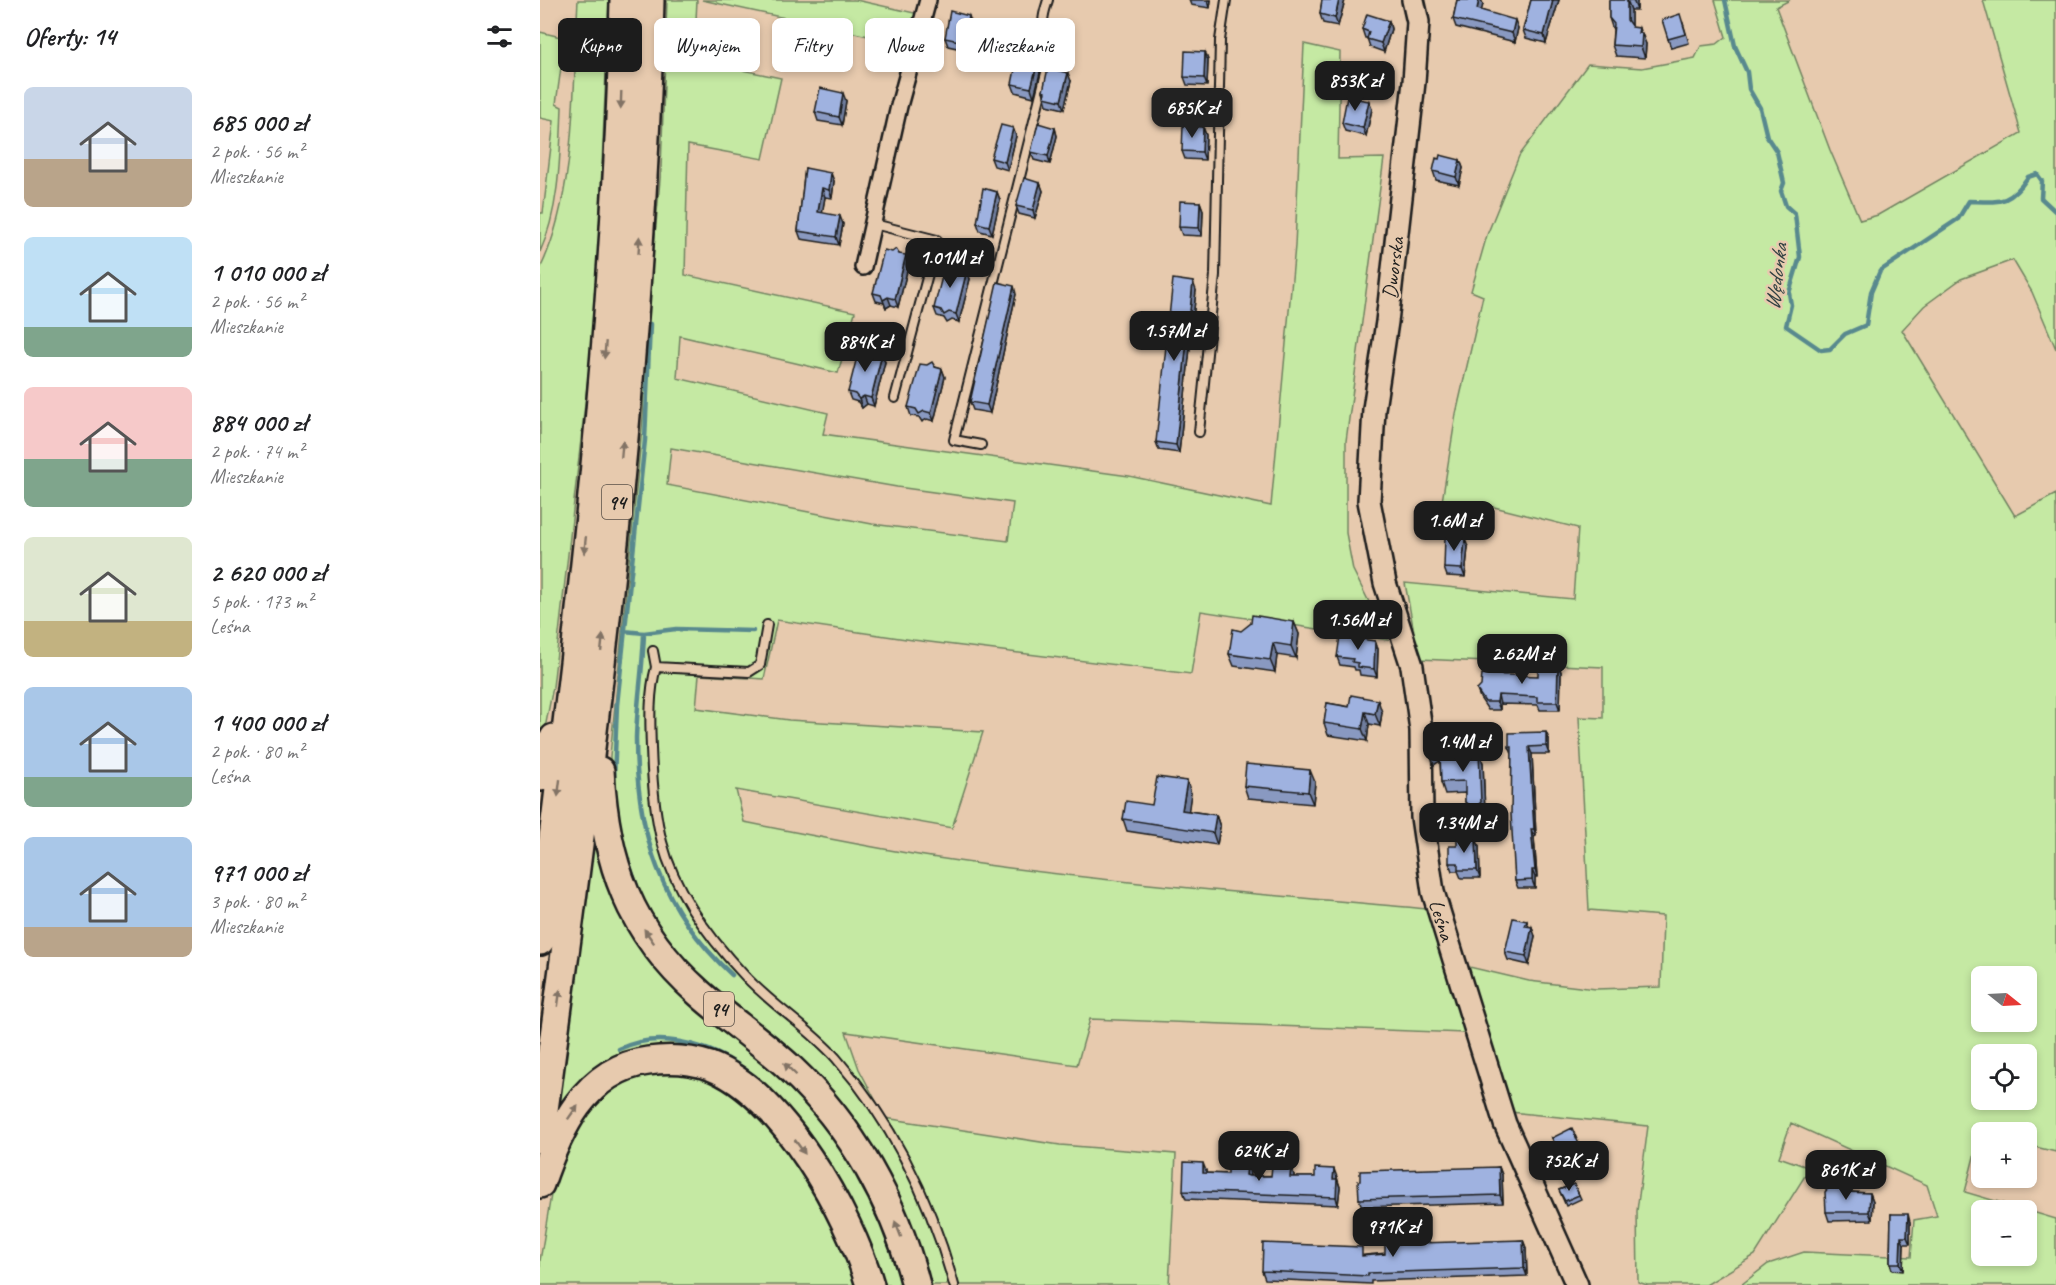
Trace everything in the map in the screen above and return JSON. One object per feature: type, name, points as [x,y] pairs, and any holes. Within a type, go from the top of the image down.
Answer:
[{"type":"highway","name":"94","points":[[540,941],[571,688],[610,292],[620,132],[624,0]]},
{"type":"highway","name":"94","points":[[650,0],[647,105],[636,304],[596,701],[605,827],[612,858],[634,913],[647,935],[678,972],[790,1068],[833,1115],[855,1146],[877,1183],[896,1223],[916,1285]]},
{"type":"highway","points":[[540,777],[571,688]]},
{"type":"highway","points":[[540,1139],[596,701]]},
{"type":"highway","points":[[540,1184],[554,1143],[566,1122],[575,1107],[600,1082],[627,1066],[650,1060],[677,1059],[711,1066],[743,1086],[796,1141],[844,1217],[870,1285]]},
{"type":"street","points":[[863,267],[899,106],[928,0]]},
{"type":"street","name":"Dworska","points":[[1375,536],[1369,501],[1369,464],[1414,82],[1418,22],[1413,0]]},
{"type":"street","name":"Leśna","points":[[1375,536],[1385,583],[1412,666],[1421,730],[1422,817],[1433,892],[1504,1124],[1577,1285]]},
{"type":"lane","points":[[981,445],[954,440],[1053,45],[1052,37],[1044,30],[1042,22],[1048,0]]},
{"type":"lane","points":[[1199,432],[1215,275],[1220,40],[1226,0]]},
{"type":"lane","points":[[874,224],[937,240],[895,398]]},
{"type":"lane","points":[[656,667],[749,672],[760,665],[767,625]]},
{"type":"lane","points":[[653,651],[656,667],[651,687],[652,774],[662,842],[675,876],[689,904],[726,955],[747,978],[835,1057],[860,1088],[910,1165],[943,1244],[954,1285]]},
{"type":"green space","points":[[578,0],[609,0],[608,18],[577,18]]},
{"type":"green space","points":[[667,0],[697,0],[696,18],[666,18]]},
{"type":"green space","points":[[702,0],[856,0],[919,14],[918,18],[865,18],[865,35],[853,33],[853,18],[785,18]]},
{"type":"green space","points":[[1715,0],[1790,0],[1776,7],[1830,150],[1860,220],[1878,215],[2021,133],[1983,0],[2056,0],[2056,349],[2032,292],[2013,260],[1961,279],[1924,306],[1902,330],[2015,516],[2056,494],[2056,1152],[2037,1147],[2037,1122],[1971,1122],[1971,1168],[1965,1192],[1992,1200],[1971,1200],[1971,1266],[2037,1266],[2037,1213],[2056,1219],[2056,1285],[1741,1285],[1768,1264],[1804,1252],[1911,1257],[1914,1220],[1937,1216],[1927,1185],[1791,1123],[1779,1157],[1810,1168],[1755,1255],[1706,1285],[1647,1285],[1638,1282],[1637,1211],[1648,1126],[1510,1112],[1461,965],[1529,981],[1596,989],[1661,987],[1663,916],[1589,910],[1579,717],[1603,718],[1603,667],[1419,659],[1405,583],[1573,599],[1578,528],[1482,504],[1475,536],[1437,533],[1456,414],[1483,296],[1471,291],[1487,235],[1519,156],[1588,64],[1642,68],[1695,58],[1701,46],[1717,44],[1726,37]]},
{"type":"green space","points":[[540,32],[558,36],[558,72],[560,72],[556,104],[562,107],[558,181],[552,218],[540,252],[540,213],[543,213],[554,121],[540,118]]},
{"type":"green space","points":[[1304,44],[1340,52],[1338,159],[1384,158],[1346,441],[1346,533],[1353,570],[1388,640],[1201,611],[1191,674],[913,640],[777,620],[764,679],[699,675],[696,708],[789,720],[983,732],[952,828],[736,790],[744,822],[931,857],[1054,874],[1427,909],[1448,970],[1465,1033],[1090,1019],[1077,1065],[846,1032],[859,1069],[885,1118],[1060,1145],[1176,1154],[1169,1285],[926,1285],[898,1203],[698,980],[638,903],[610,794],[610,756],[643,418],[645,344],[661,169],[664,72],[752,72],[781,78],[763,159],[688,145],[685,275],[855,312],[838,373],[680,336],[677,378],[828,413],[823,434],[1129,476],[1271,506],[1295,246]],"holes":[[[671,448],[897,487],[1013,503],[1008,541],[872,524],[667,485]]]},
{"type":"green space","points":[[575,72],[606,72],[596,307],[553,687],[540,754],[540,269],[561,207],[574,102]]},
{"type":"green space","points":[[596,820],[610,874],[857,1163],[908,1285],[878,1285],[819,1159],[685,1050],[558,1117]]},
{"type":"green space","points":[[633,1072],[710,1073],[790,1144],[863,1285],[540,1285],[540,1261],[552,1189],[578,1117]]},
{"type":"building","points":[[1322,0],[1339,0],[1335,18],[1320,14]]},
{"type":"building","points":[[1457,0],[1479,0],[1477,9],[1515,20],[1512,33],[1453,19]]},
{"type":"building","points":[[1531,0],[1553,0],[1544,35],[1523,30]]},
{"type":"building","points":[[1609,0],[1627,0],[1627,20],[1632,27],[1639,28],[1638,33],[1642,33],[1641,47],[1612,45],[1614,24],[1609,18]]},
{"type":"building","points":[[950,11],[969,16],[969,18],[956,18],[956,40],[945,38]]},
{"type":"building","points":[[1367,14],[1389,21],[1381,43],[1367,39],[1369,32],[1362,29]]},
{"type":"building","points":[[1680,14],[1686,34],[1668,39],[1662,20]]},
{"type":"building","points":[[1185,51],[1205,52],[1204,78],[1184,77]]},
{"type":"building","points":[[1014,72],[1035,72],[1031,88],[1012,84]]},
{"type":"building","points":[[1047,72],[1068,73],[1061,101],[1044,97],[1045,92],[1043,91]]},
{"type":"building","points":[[820,88],[843,93],[839,117],[815,112]]},
{"type":"building","points":[[1347,97],[1369,101],[1363,128],[1342,123]]},
{"type":"building","points":[[1038,123],[1055,128],[1048,156],[1031,152]]},
{"type":"building","points":[[1001,125],[1013,128],[1005,162],[991,158]]},
{"type":"building","points":[[1183,126],[1203,127],[1202,152],[1182,151]]},
{"type":"building","points":[[1440,155],[1460,160],[1456,177],[1433,171],[1436,158],[1439,159]]},
{"type":"building","points":[[805,168],[831,173],[829,190],[822,188],[818,212],[840,216],[836,237],[798,231]]},
{"type":"building","points":[[1024,178],[1040,183],[1033,210],[1016,206]]},
{"type":"building","points":[[983,188],[997,192],[989,226],[977,223]]},
{"type":"building","points":[[1180,201],[1200,202],[1199,228],[1179,227]]},
{"type":"building","points":[[896,249],[899,254],[906,255],[895,299],[888,297],[883,300],[881,295],[873,293],[884,250],[892,252]]},
{"type":"building","points":[[957,264],[960,269],[967,270],[956,314],[949,312],[944,315],[941,310],[934,308],[945,265],[952,267]]},
{"type":"building","points":[[1173,279],[1193,282],[1176,445],[1156,442]]},
{"type":"building","points":[[997,282],[1014,286],[987,405],[970,402]]},
{"type":"building","points":[[872,347],[875,352],[882,354],[871,398],[864,396],[859,399],[855,394],[848,392],[859,349],[866,350]]},
{"type":"building","points":[[932,362],[935,367],[942,369],[931,413],[924,411],[919,414],[916,409],[908,407],[920,364],[927,365]]},
{"type":"building","points":[[1455,535],[1465,539],[1462,569],[1444,568],[1445,537]]},
{"type":"building","points":[[1252,615],[1294,622],[1291,646],[1273,643],[1270,660],[1229,654],[1233,629],[1241,631],[1251,623]]},
{"type":"building","points":[[1340,636],[1375,641],[1374,669],[1358,667],[1358,663],[1352,662],[1353,659],[1337,657]]},
{"type":"building","points":[[1538,664],[1558,664],[1557,702],[1537,702],[1537,697],[1498,695],[1497,702],[1485,702],[1477,690],[1481,686],[1482,674],[1538,676]]},
{"type":"building","points":[[1351,695],[1378,700],[1375,714],[1365,712],[1362,729],[1324,723],[1327,703],[1349,707]]},
{"type":"building","points":[[1446,726],[1467,726],[1430,753],[1430,747]]},
{"type":"building","points":[[1546,732],[1546,746],[1529,747],[1534,829],[1531,829],[1535,870],[1532,870],[1532,880],[1515,881],[1511,815],[1512,747],[1509,747],[1509,733]]},
{"type":"building","points":[[1479,751],[1481,802],[1477,806],[1470,806],[1465,802],[1465,781],[1441,782],[1440,753]]},
{"type":"building","points":[[1246,764],[1310,770],[1308,792],[1244,786]]},
{"type":"building","points":[[1157,777],[1187,781],[1182,810],[1216,815],[1213,833],[1123,819],[1126,801],[1152,805]]},
{"type":"building","points":[[1457,838],[1476,838],[1477,870],[1458,870],[1458,863],[1449,863],[1449,846],[1457,846]]},
{"type":"building","points":[[1513,918],[1527,921],[1525,926],[1532,927],[1526,956],[1505,952]]},
{"type":"building","points":[[1572,1128],[1585,1158],[1568,1167],[1552,1138]]},
{"type":"building","points":[[1184,1162],[1203,1163],[1203,1173],[1228,1174],[1228,1164],[1247,1165],[1246,1175],[1249,1176],[1271,1176],[1272,1166],[1291,1167],[1290,1177],[1315,1177],[1315,1168],[1334,1169],[1333,1179],[1337,1179],[1336,1197],[1183,1191]]},
{"type":"building","points":[[1499,1167],[1500,1195],[1359,1199],[1360,1171]]},
{"type":"building","points":[[1574,1184],[1579,1195],[1565,1201],[1559,1190]]},
{"type":"building","points":[[1829,1187],[1847,1188],[1847,1192],[1870,1193],[1869,1212],[1826,1212],[1825,1192]]},
{"type":"building","points":[[1891,1214],[1908,1214],[1907,1237],[1901,1237],[1900,1263],[1890,1263]]},
{"type":"building","points":[[1523,1240],[1524,1268],[1368,1273],[1368,1276],[1262,1271],[1263,1243],[1362,1247],[1362,1256],[1385,1254],[1385,1244]]},
{"type":"waterway","name":"Wędonka","points":[[1725,0],[1735,46],[1747,72],[1749,89],[1760,108],[1767,137],[1777,152],[1784,183],[1781,191],[1786,206],[1795,214],[1800,257],[1789,293],[1791,305],[1786,326],[1821,350],[1830,349],[1845,334],[1866,325],[1871,292],[1880,271],[1958,219],[1969,201],[2003,200],[2015,193],[2028,177],[2037,174],[2042,181],[2041,198],[2056,212]]},
{"type":"waterway","points":[[614,779],[617,705],[645,440],[650,324]]},
{"type":"waterway","points":[[644,633],[676,629],[753,631]]},
{"type":"waterway","points":[[624,631],[644,633],[636,738],[637,773],[641,806],[657,868],[687,924],[707,950],[732,975]]},
{"type":"waterway","points":[[625,852],[641,898]]},
{"type":"waterway","points":[[619,1049],[638,1042],[659,1040],[700,1047],[719,1054],[738,1065],[769,1090]]}]
